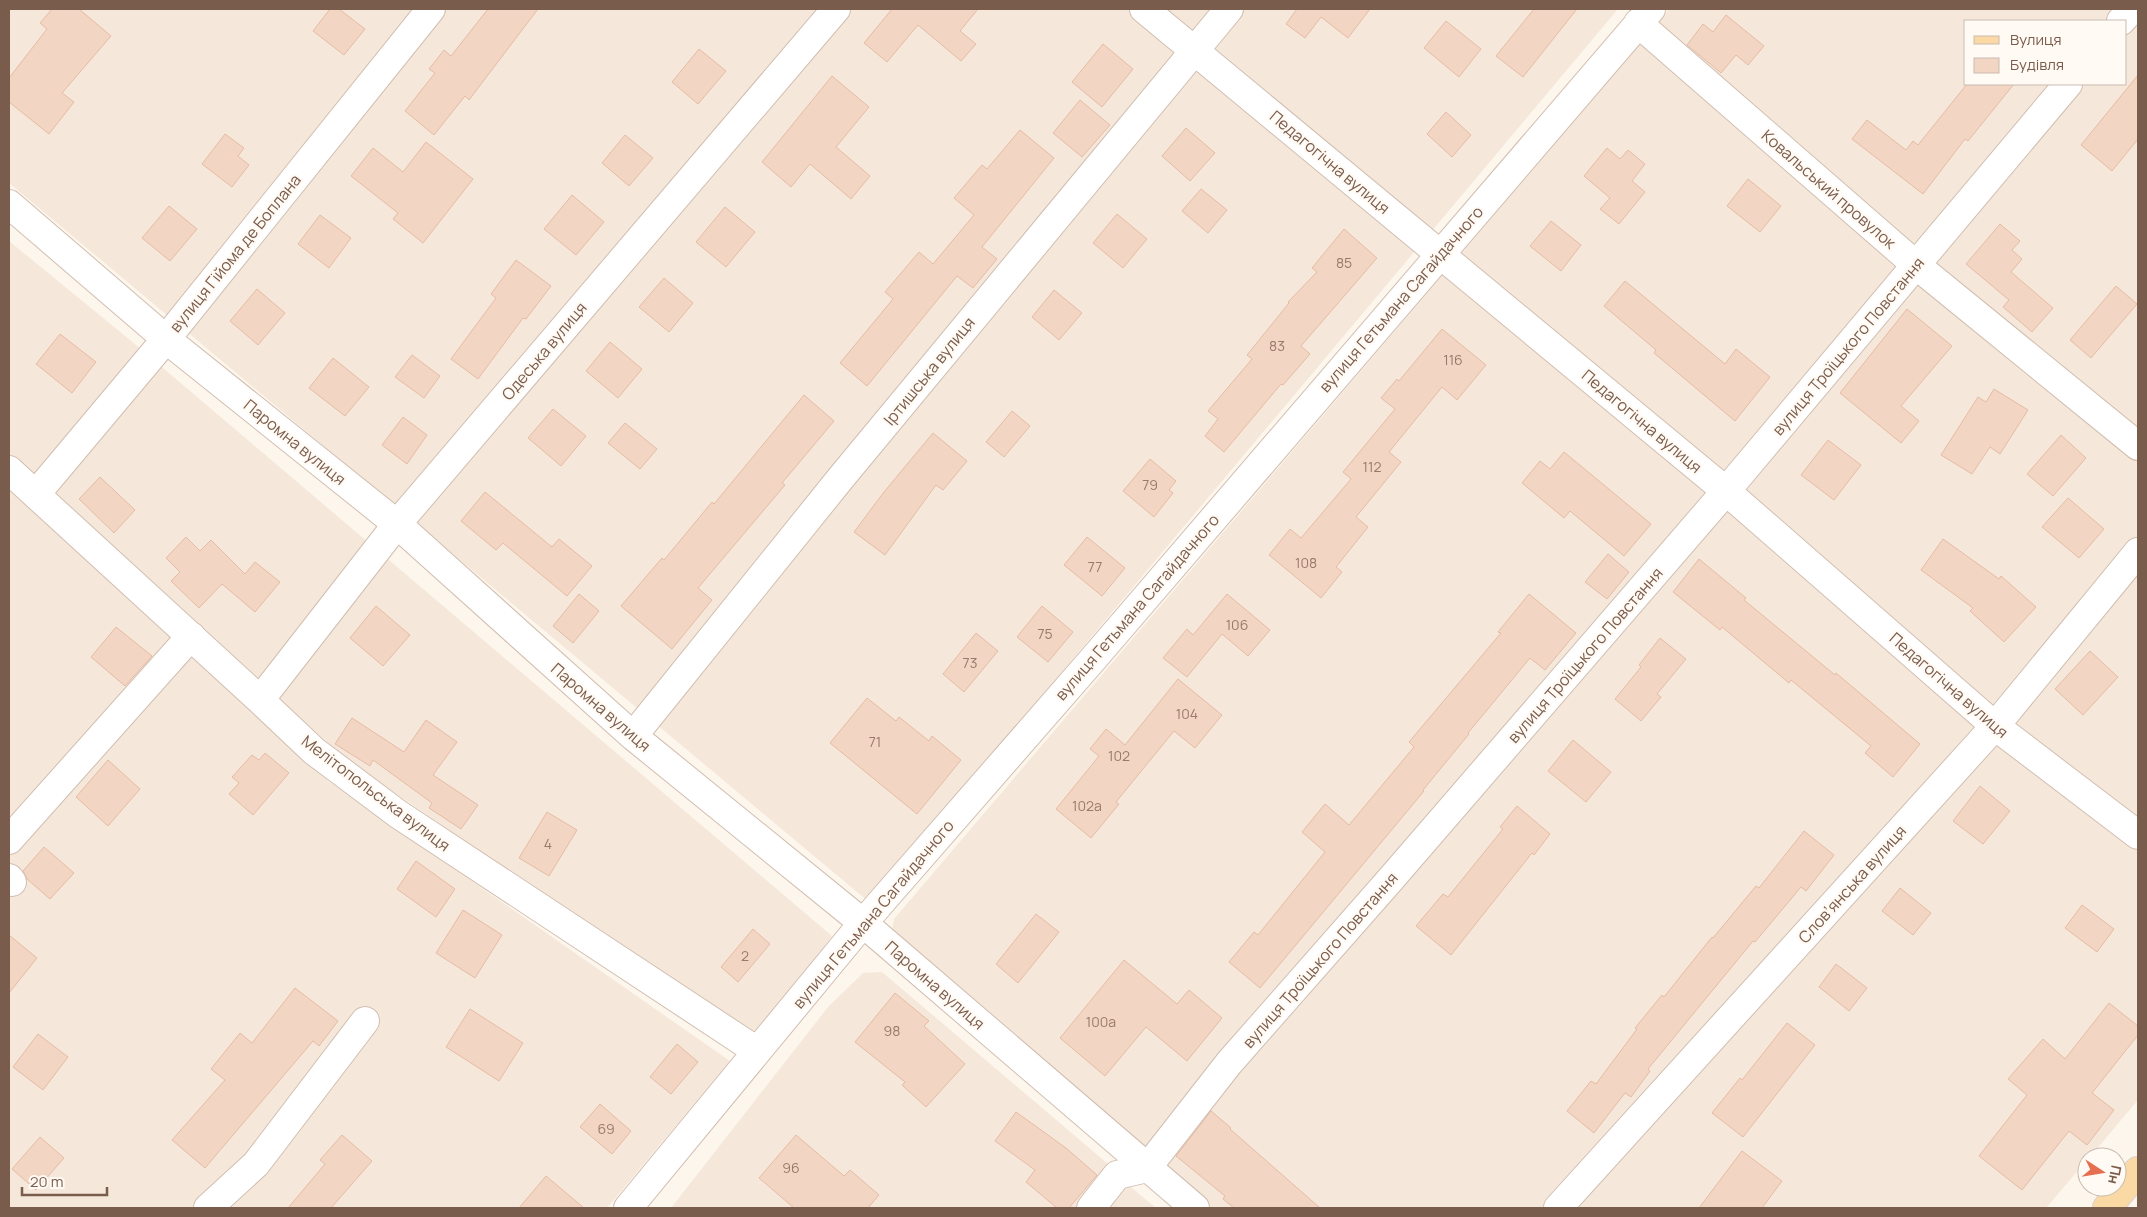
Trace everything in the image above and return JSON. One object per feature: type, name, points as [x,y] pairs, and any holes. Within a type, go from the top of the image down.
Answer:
[{"type":"main road","points":[[2107,1208],[2138,1171]]},
{"type":"street","name":"вулиця Гійома де Боплана","points":[[36,494],[166,338],[431,9]]},
{"type":"street","name":"Одеська вулиця","points":[[260,700],[397,524],[836,9]]},
{"type":"street","name":"Педагогічна вулиця","points":[[1144,9],[1726,491],[1995,726],[2138,835]]},
{"type":"street","name":"Іртишська вулиця","points":[[633,736],[840,479],[1229,9]]},
{"type":"street","points":[[2122,20],[2132,9]]},
{"type":"street","name":"вулиця Гетьмана Сагайдачного","points":[[628,1208],[863,923],[1094,658],[1645,16]]},
{"type":"street","name":"Ковальський провулок","points":[[1645,16],[1916,265],[2138,446]]},
{"type":"street","name":"вулиця Троїцького Повстання","points":[[1147,1168],[1229,1062],[1384,888],[1726,491],[2067,85]]},
{"type":"street","name":"Паромна вулиця","points":[[9,204],[166,338],[397,524],[633,736],[863,923],[1195,1208]]},
{"type":"street","name":"Мелітопольська вулиця","points":[[9,470],[314,751],[398,814],[756,1051]]},
{"type":"street","name":"Словʼянська вулиця","points":[[1558,1208],[1995,726],[2138,552]]},
{"type":"street","points":[[9,840],[191,636]]},
{"type":"street","points":[[208,1208],[256,1164],[365,1021]]},
{"type":"street","points":[[1091,1208],[1117,1175],[1147,1168]]},
{"type":"shaded area","points":[[9,9],[1618,9],[869,902],[9,183]]},
{"type":"shaded area","points":[[1669,9],[2138,9],[2138,1100],[2098,1147],[2077,1147],[2077,1172],[2046,1208],[1209,1208],[891,937],[894,919]]},
{"type":"shaded area","points":[[9,241],[124,335],[832,936],[756,1038],[351,763],[9,460]]},
{"type":"shaded area","points":[[9,489],[328,781],[730,1061],[607,1208],[9,1208]]},
{"type":"shaded area","points":[[882,972],[1114,1169],[1082,1208],[671,1208],[828,1007],[863,973]]},
{"type":"shaded area","points":[[1121,1179],[1156,1208],[1098,1208]]},
{"type":"building","points":[[52,9],[79,9],[111,36],[62,93],[74,102],[49,134],[9,102],[9,78],[47,29],[40,23]]},
{"type":"building","points":[[330,9],[339,9],[365,29],[344,55],[313,31]]},
{"type":"building","points":[[488,9],[538,9],[469,100],[465,96],[434,135],[405,111],[435,73],[429,69],[444,50],[451,56]]},
{"type":"building","points":[[892,9],[978,9],[960,31],[976,44],[961,61],[918,25],[887,62],[864,43]]},
{"type":"building","points":[[1297,9],[1370,9],[1348,38],[1321,17],[1305,38],[1286,24]]},
{"type":"building","points":[[1534,9],[1577,9],[1523,77],[1496,56]]},
{"type":"building","points":[[1726,15],[1764,46],[1748,65],[1736,55],[1721,73],[1687,45],[1703,24],[1713,32]]},
{"type":"building","points":[[1446,21],[1481,49],[1459,77],[1424,48]]},
{"type":"building","points":[[1103,44],[1133,69],[1102,107],[1072,82]]},
{"type":"building","points":[[699,49],[726,71],[698,104],[672,82]]},
{"type":"building","points":[[2138,75],[2138,139],[2112,171],[2081,145]]},
{"type":"building","points":[[832,76],[869,107],[836,147],[870,176],[851,199],[810,164],[791,187],[762,162]]},
{"type":"building","points":[[1966,85],[2013,85],[1968,141],[1965,139],[1923,194],[1852,139],[1867,120],[1906,150],[1913,141],[1918,145]]},
{"type":"building","points":[[1080,100],[1110,125],[1082,157],[1053,133]]},
{"type":"building","points":[[1446,112],[1471,135],[1452,157],[1427,134]]},
{"type":"building","points":[[1186,128],[1215,153],[1190,181],[1162,156]]},
{"type":"building","points":[[1020,130],[1054,158],[982,247],[997,259],[973,288],[957,276],[867,386],[840,363],[893,299],[885,292],[919,252],[933,264],[974,215],[954,198],[982,165],[987,169]]},
{"type":"building","points":[[225,134],[244,148],[238,156],[249,165],[232,187],[202,164]]},
{"type":"building","points":[[625,135],[653,158],[629,186],[602,163]]},
{"type":"building","points":[[426,142],[473,179],[423,243],[393,219],[398,213],[351,176],[373,148],[403,172]]},
{"type":"building","points":[[1607,148],[1620,159],[1628,150],[1645,164],[1632,181],[1645,192],[1619,224],[1600,209],[1610,198],[1584,176]]},
{"type":"building","points":[[1748,179],[1781,206],[1760,232],[1727,206]]},
{"type":"building","points":[[1201,189],[1227,210],[1208,233],[1182,211]]},
{"type":"building","points":[[572,195],[604,222],[576,255],[544,229]]},
{"type":"building","points":[[169,206],[197,229],[170,261],[142,238]]},
{"type":"building","points":[[725,207],[755,232],[726,267],[696,242]]},
{"type":"building","points":[[1117,214],[1147,239],[1123,268],[1093,243]]},
{"type":"building","points":[[320,215],[351,238],[329,268],[298,244]]},
{"type":"building","points":[[1551,221],[1581,245],[1561,271],[1530,246]]},
{"type":"building","points":[[2000,224],[2020,241],[2012,250],[2022,259],[2011,272],[2053,308],[2032,332],[2003,307],[2009,300],[1966,264]]},
{"type":"building","points":[[1344,229],[1377,258],[1301,346],[1310,354],[1283,385],[1281,384],[1224,452],[1205,436],[1218,419],[1208,411],[1252,359],[1247,355],[1288,302],[1317,272],[1312,268]]},
{"type":"building","points":[[516,260],[551,286],[526,319],[523,318],[478,379],[451,359],[496,298],[491,294]]},
{"type":"building","points":[[664,278],[693,303],[669,332],[639,307]]},
{"type":"building","points":[[1625,281],[1725,364],[1736,349],[1770,377],[1735,421],[1654,353],[1656,350],[1604,306]]},
{"type":"building","points":[[2116,286],[2137,304],[2091,358],[2070,340]]},
{"type":"building","points":[[257,289],[285,313],[258,345],[230,321]]},
{"type":"building","points":[[1054,290],[1082,313],[1059,340],[1032,317]]},
{"type":"building","points":[[1907,309],[1952,346],[1901,406],[1919,421],[1901,443],[1840,393]]},
{"type":"building","points":[[1442,329],[1486,365],[1457,400],[1442,387],[1389,452],[1401,462],[1356,517],[1368,527],[1336,567],[1342,572],[1321,598],[1269,555],[1290,529],[1301,538],[1351,479],[1343,472],[1395,409],[1381,398],[1397,379],[1399,381]]},
{"type":"building","points":[[60,334],[96,362],[72,393],[36,364]]},
{"type":"building","points":[[610,342],[642,369],[618,398],[586,371]]},
{"type":"building","points":[[412,355],[440,376],[424,398],[395,377]]},
{"type":"building","points":[[333,358],[369,387],[345,416],[309,388]]},
{"type":"building","points":[[1994,389],[2028,410],[2000,454],[1990,447],[1972,474],[1941,455],[1978,397],[1986,402]]},
{"type":"building","points":[[804,395],[834,421],[782,483],[785,485],[698,588],[712,600],[672,649],[621,606],[662,558],[664,560],[712,502],[714,504]]},
{"type":"building","points":[[553,409],[586,436],[561,466],[528,438]]},
{"type":"building","points":[[1012,411],[1030,426],[1004,457],[986,442]]},
{"type":"building","points":[[403,417],[427,435],[407,464],[382,445]]},
{"type":"building","points":[[625,423],[657,449],[640,469],[608,443]]},
{"type":"building","points":[[933,433],[967,461],[943,490],[936,485],[885,555],[854,532],[884,492]]},
{"type":"building","points":[[2061,435],[2086,458],[2053,496],[2027,474]]},
{"type":"building","points":[[1828,440],[1861,465],[1834,500],[1801,475]]},
{"type":"building","points":[[1564,452],[1651,524],[1624,556],[1570,511],[1564,518],[1522,483],[1540,461],[1550,469]]},
{"type":"building","points":[[1150,459],[1176,481],[1169,490],[1173,493],[1154,517],[1123,491]]},
{"type":"building","points":[[100,477],[135,510],[114,533],[79,499]]},
{"type":"building","points":[[485,492],[552,547],[559,539],[592,566],[567,596],[503,543],[496,550],[461,521]]},
{"type":"building","points":[[2068,498],[2104,529],[2079,558],[2042,527]]},
{"type":"building","points":[[186,537],[200,551],[211,540],[245,574],[255,562],[280,582],[255,612],[222,584],[199,608],[171,581],[180,572],[166,558]]},
{"type":"building","points":[[1087,537],[1125,568],[1102,596],[1064,565]]},
{"type":"building","points":[[1943,539],[1999,579],[2001,576],[2036,607],[2004,642],[1970,611],[1973,608],[1921,570]]},
{"type":"building","points":[[1608,554],[1629,572],[1607,599],[1585,582]]},
{"type":"building","points":[[1699,559],[1746,598],[1744,600],[1835,675],[1836,673],[1920,744],[1893,777],[1865,753],[1871,746],[1791,680],[1789,683],[1722,627],[1720,630],[1673,592]]},
{"type":"building","points":[[579,594],[599,611],[573,643],[553,626]]},
{"type":"building","points":[[1227,594],[1270,630],[1248,656],[1222,634],[1187,677],[1163,658],[1187,629],[1193,635]]},
{"type":"building","points":[[1529,594],[1576,633],[1545,670],[1530,658],[1468,733],[1424,791],[1260,988],[1229,962],[1254,932],[1258,935],[1325,852],[1302,832],[1325,804],[1349,825],[1414,747],[1409,742],[1501,633],[1498,632]]},
{"type":"building","points":[[376,606],[410,635],[383,666],[350,638]]},
{"type":"building","points":[[1042,606],[1073,632],[1048,662],[1017,637]]},
{"type":"building","points":[[116,627],[152,656],[125,686],[91,657]]},
{"type":"building","points":[[976,633],[998,651],[964,692],[943,674]]},
{"type":"building","points":[[1660,638],[1686,659],[1657,694],[1661,697],[1641,721],[1615,699],[1641,667],[1639,665]]},
{"type":"building","points":[[2090,651],[2118,677],[2083,715],[2055,689]]},
{"type":"building","points":[[1178,679],[1222,715],[1195,748],[1174,731],[1116,802],[1119,804],[1091,838],[1056,809],[1099,756],[1090,749],[1106,729],[1125,745]]},
{"type":"building","points":[[867,698],[896,721],[899,717],[929,741],[932,736],[961,760],[917,814],[830,743]]},
{"type":"building","points":[[352,718],[404,752],[426,720],[457,742],[433,775],[478,805],[461,829],[429,808],[432,803],[373,760],[370,766],[335,744]]},
{"type":"building","points":[[1573,740],[1611,772],[1586,802],[1548,771]]},
{"type":"building","points":[[265,753],[289,773],[253,815],[229,794],[239,783],[232,777],[252,755],[259,760]]},
{"type":"building","points":[[108,760],[140,789],[108,826],[76,797]]},
{"type":"building","points":[[1980,786],[2010,811],[1983,844],[1953,821]]},
{"type":"building","points":[[1517,806],[1550,834],[1534,855],[1532,853],[1451,955],[1416,926],[1443,894],[1448,897],[1503,829],[1500,827]]},
{"type":"building","points":[[547,812],[577,830],[549,876],[519,858]]},
{"type":"building","points":[[1804,831],[1834,855],[1806,891],[1801,887],[1755,942],[1753,941],[1648,1069],[1650,1071],[1631,1097],[1625,1093],[1594,1133],[1567,1111],[1591,1081],[1596,1084],[1637,1029],[1635,1028],[1662,995],[1664,997],[1756,886],[1759,888]]},
{"type":"building","points":[[44,847],[74,873],[50,899],[27,879],[23,871]]},
{"type":"building","points":[[416,861],[455,889],[436,917],[397,889]]},
{"type":"building","points":[[1900,888],[1931,913],[1913,935],[1882,911]]},
{"type":"building","points":[[2082,905],[2114,929],[2097,952],[2065,928]]},
{"type":"building","points":[[463,910],[502,935],[475,978],[436,953]]},
{"type":"building","points":[[1036,914],[1059,932],[1018,983],[996,964]]},
{"type":"building","points":[[753,929],[770,944],[738,982],[721,967]]},
{"type":"building","points":[[9,935],[37,958],[9,993]]},
{"type":"building","points":[[1124,960],[1177,1004],[1189,990],[1222,1018],[1187,1061],[1146,1027],[1105,1076],[1060,1038]]},
{"type":"building","points":[[1836,964],[1867,988],[1849,1011],[1819,987]]},
{"type":"building","points":[[295,988],[338,1021],[319,1046],[313,1041],[205,1168],[172,1140],[225,1080],[211,1069],[240,1033],[252,1043]]},
{"type":"building","points":[[895,993],[929,1021],[924,1026],[965,1064],[926,1107],[902,1085],[905,1082],[855,1042]]},
{"type":"building","points":[[2109,1003],[2138,1026],[2138,1035],[2092,1093],[2114,1110],[2087,1145],[2069,1131],[2022,1190],[1979,1156],[2027,1095],[2008,1079],[2043,1039],[2065,1059]]},
{"type":"building","points":[[470,1009],[523,1043],[499,1081],[446,1047]]},
{"type":"building","points":[[1787,1023],[1815,1045],[1743,1137],[1712,1113],[1740,1078],[1742,1080]]},
{"type":"building","points":[[38,1034],[68,1057],[43,1090],[13,1067]]},
{"type":"building","points":[[677,1044],[698,1062],[671,1094],[650,1077]]},
{"type":"building","points":[[600,1104],[631,1131],[612,1154],[580,1127]]},
{"type":"building","points":[[1211,1111],[1320,1208],[1234,1208],[1223,1199],[1225,1196],[1176,1156]]},
{"type":"building","points":[[1016,1112],[1066,1148],[1097,1175],[1069,1208],[1057,1208],[1026,1182],[1035,1170],[995,1141]]},
{"type":"building","points":[[342,1135],[372,1161],[331,1208],[288,1208],[325,1164],[320,1160]]},
{"type":"building","points":[[796,1135],[844,1176],[850,1170],[879,1195],[868,1208],[794,1208],[759,1178]]},
{"type":"building","points":[[40,1137],[64,1158],[36,1190],[12,1169]]},
{"type":"building","points":[[1742,1151],[1782,1181],[1762,1208],[1699,1208]]},
{"type":"building","points":[[546,1176],[584,1208],[519,1208]]}]
